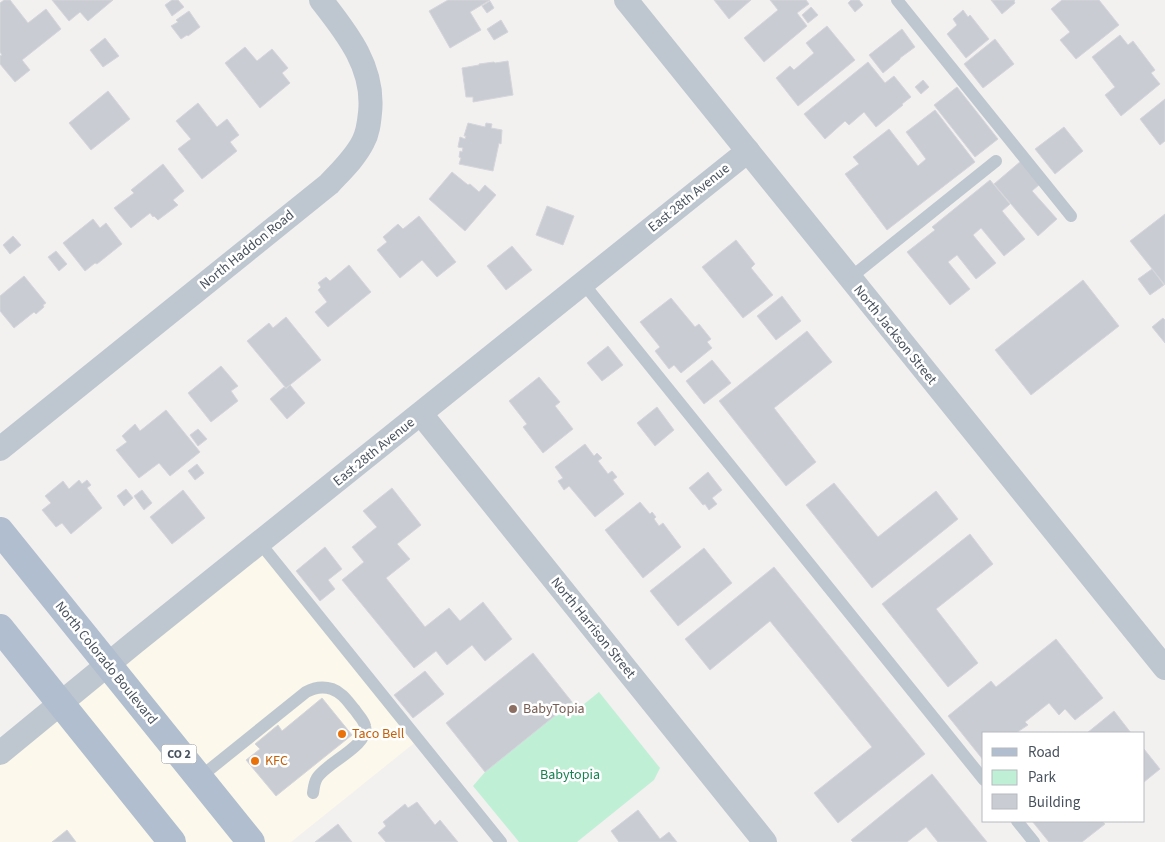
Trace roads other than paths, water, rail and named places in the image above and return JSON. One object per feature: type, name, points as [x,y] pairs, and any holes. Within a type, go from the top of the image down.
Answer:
[{"type":"main road","name":"North Colorado Boulevard","points":[[0,531],[251,842]]},
{"type":"main road","points":[[0,628],[172,842]]},
{"type":"street","name":"North Haddon Road","points":[[0,449],[329,184],[349,163],[363,142],[369,125],[370,88],[358,51],[345,30],[321,0]]},
{"type":"street","name":"North Jackson Street","points":[[626,0],[1165,668]]},
{"type":"street","name":"East 28th Avenue","points":[[0,753],[748,151]]},
{"type":"street","name":"North Harrison Street","points":[[421,414],[765,842]]},
{"type":"lane","points":[[897,0],[1071,216]]},
{"type":"lane","points":[[850,278],[996,161]]},
{"type":"lane","points":[[583,283],[982,778]]},
{"type":"lane","points":[[260,544],[501,842]]},
{"type":"lane","points":[[199,778],[306,692],[313,688],[325,688],[334,690],[343,696],[363,720],[366,732],[360,741],[318,776],[313,793]]},
{"type":"lane","points":[[1018,822],[1034,842]]},
{"type":"place","name":"BabyTopia","points":[[513,709]]},
{"type":"place","name":"Taco Bell","points":[[342,734]]},
{"type":"place","name":"KFC","points":[[255,761]]},
{"type":"park label","name":"Babytopia","points":[[570,775]]}]
